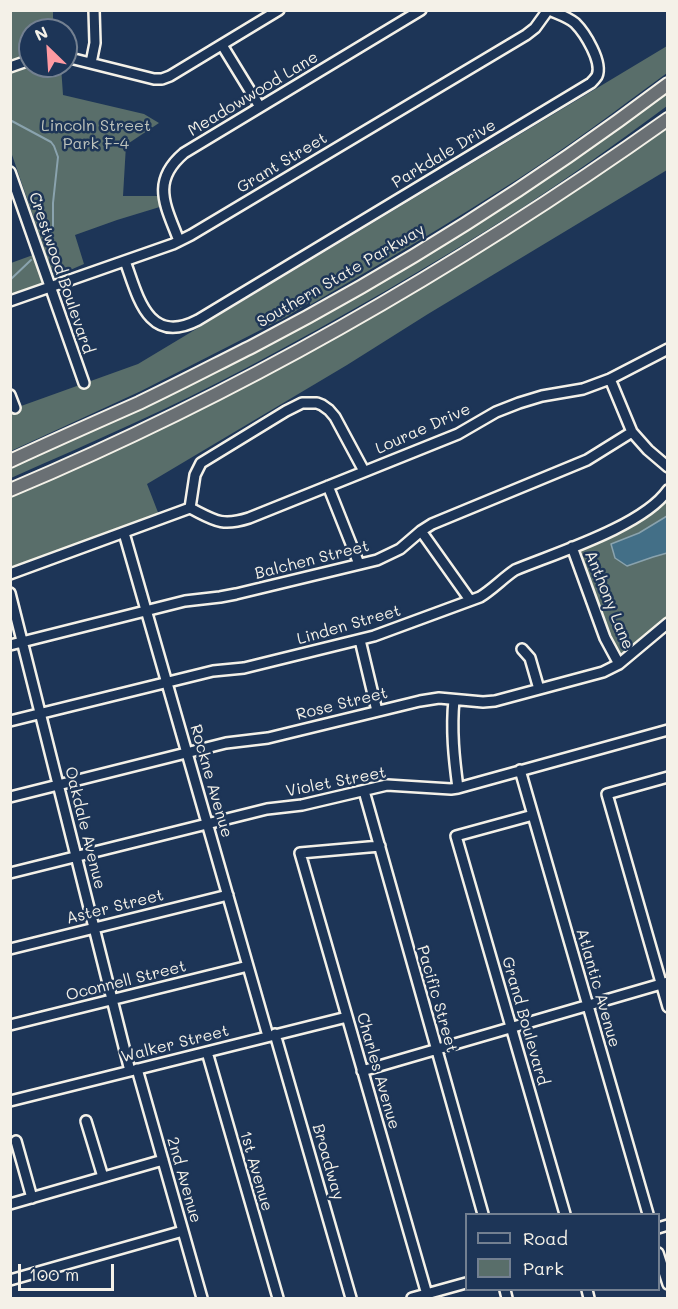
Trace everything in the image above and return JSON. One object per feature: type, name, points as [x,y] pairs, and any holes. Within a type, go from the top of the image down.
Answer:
[{"type":"highway","name":"Southern State Parkway","points":[[10,461],[202,371],[369,281],[510,195],[668,84]]},
{"type":"highway","points":[[10,490],[198,403],[358,317],[512,225],[668,119]]},
{"type":"street","points":[[91,63],[95,42],[94,10]]},
{"type":"street","points":[[78,60],[162,79],[279,10]]},
{"type":"street","name":"Meadowwood Lane","points":[[179,241],[164,195],[168,170],[175,160],[421,10]]},
{"type":"street","name":"Grant Street","points":[[10,301],[179,241],[526,35],[548,10]]},
{"type":"street","name":"Parkdale Drive","points":[[125,261],[144,309],[150,316],[163,325],[187,326],[591,84],[597,76],[598,68],[594,52],[576,24],[567,17],[548,10]]},
{"type":"street","points":[[222,45],[260,107]]},
{"type":"street","name":"Crestwood Boulevard","points":[[10,172],[84,383]]},
{"type":"street","name":"Lourae Drive","points":[[190,508],[217,521],[235,523],[249,519],[458,434],[496,412],[542,396],[583,389],[610,379],[668,349]]},
{"type":"street","points":[[610,379],[632,432],[648,450],[668,466]]},
{"type":"street","points":[[10,395],[15,408]]},
{"type":"street","points":[[10,574],[190,508],[195,475],[201,463],[302,403],[317,403],[329,410],[364,471]]},
{"type":"street","name":"Balchen Street","points":[[10,645],[185,601],[236,594],[377,560],[400,549],[421,531],[587,460],[632,432]]},
{"type":"street","points":[[328,486],[359,564]]},
{"type":"street","name":"Linden Street","points":[[10,721],[213,671],[244,668],[360,640],[450,609],[490,591],[515,570],[619,527],[652,506],[668,490]]},
{"type":"street","points":[[421,531],[470,600]]},
{"type":"street","name":"Rockne Avenue","points":[[124,533],[248,966],[272,1035]]},
{"type":"street","name":"Anthony Lane","points":[[572,547],[605,638],[619,664]]},
{"type":"street","name":"Oakdale Avenue","points":[[10,593],[112,999],[133,1070]]},
{"type":"street","name":"Rose Street","points":[[10,797],[226,743],[268,738],[420,701],[440,698],[495,701],[603,672],[619,664],[668,623]]},
{"type":"street","points":[[360,640],[377,711]]},
{"type":"street","points":[[522,649],[530,658],[539,689]]},
{"type":"street","points":[[454,700],[452,738],[458,788]]},
{"type":"street","name":"Violet Street","points":[[10,873],[267,809],[302,806],[387,785],[458,788],[668,730]]},
{"type":"street","name":"Atlantic Avenue","points":[[520,770],[647,1213]]},
{"type":"street","points":[[668,777],[607,794],[664,983],[668,1007]]},
{"type":"street","name":"Pacific Street","points":[[364,791],[482,1213]]},
{"type":"street","name":"Grand Boulevard","points":[[533,815],[456,836],[565,1213]]},
{"type":"street","name":"Charles Avenue","points":[[380,846],[300,853],[427,1296]]},
{"type":"street","name":"Aster Street","points":[[10,949],[228,895]]},
{"type":"street","name":"Oconnell Street","points":[[10,1025],[248,966]]},
{"type":"street","points":[[362,1071],[664,983]]},
{"type":"street","name":"Walker Street","points":[[10,1101],[347,1017]]},
{"type":"street","name":"Broadway","points":[[272,1035],[351,1299]]},
{"type":"street","name":"1st Avenue","points":[[207,1052],[278,1299]]},
{"type":"street","name":"2nd Avenue","points":[[133,1070],[163,1160],[202,1299]]},
{"type":"street","points":[[86,1121],[103,1177]]},
{"type":"street","points":[[16,1141],[32,1197]]},
{"type":"street","points":[[10,1204],[163,1160]]},
{"type":"street","points":[[10,1280],[183,1231]]},
{"type":"street","points":[[660,1259],[668,1284]]},
{"type":"street","points":[[412,1299],[465,1283]]},
{"type":"green space","points":[[11,10],[53,11],[53,18],[18,18],[18,58],[11,61]]},
{"type":"green space","points":[[667,46],[667,73],[556,154],[467,211],[310,305],[310,302],[288,316],[141,391],[11,451],[10,410],[138,364]]},
{"type":"green space","name":"Lincoln Street Park F-4","points":[[18,68],[18,78],[62,78],[63,95],[144,114],[159,123],[126,145],[123,196],[161,196],[163,206],[75,235],[84,264],[54,277],[11,152],[10,71]]},
{"type":"green space","points":[[667,89],[667,106],[519,210],[419,271],[317,330],[190,397],[11,478],[11,466],[297,327]]},
{"type":"green space","points":[[667,126],[667,170],[147,484],[159,515],[11,567],[10,497],[136,440],[306,352],[468,260]]},
{"type":"green space","points":[[33,255],[43,283],[11,296],[11,263]]},
{"type":"green space","points":[[667,497],[667,617],[621,658],[611,641],[579,546],[641,519]]},
{"type":"water","points":[[667,516],[667,553],[627,566],[615,558],[611,544],[639,533]]},
{"type":"waterway","points":[[10,120],[51,142],[58,157],[53,226],[48,241]]},
{"type":"waterway","points":[[10,280],[31,260]]}]
